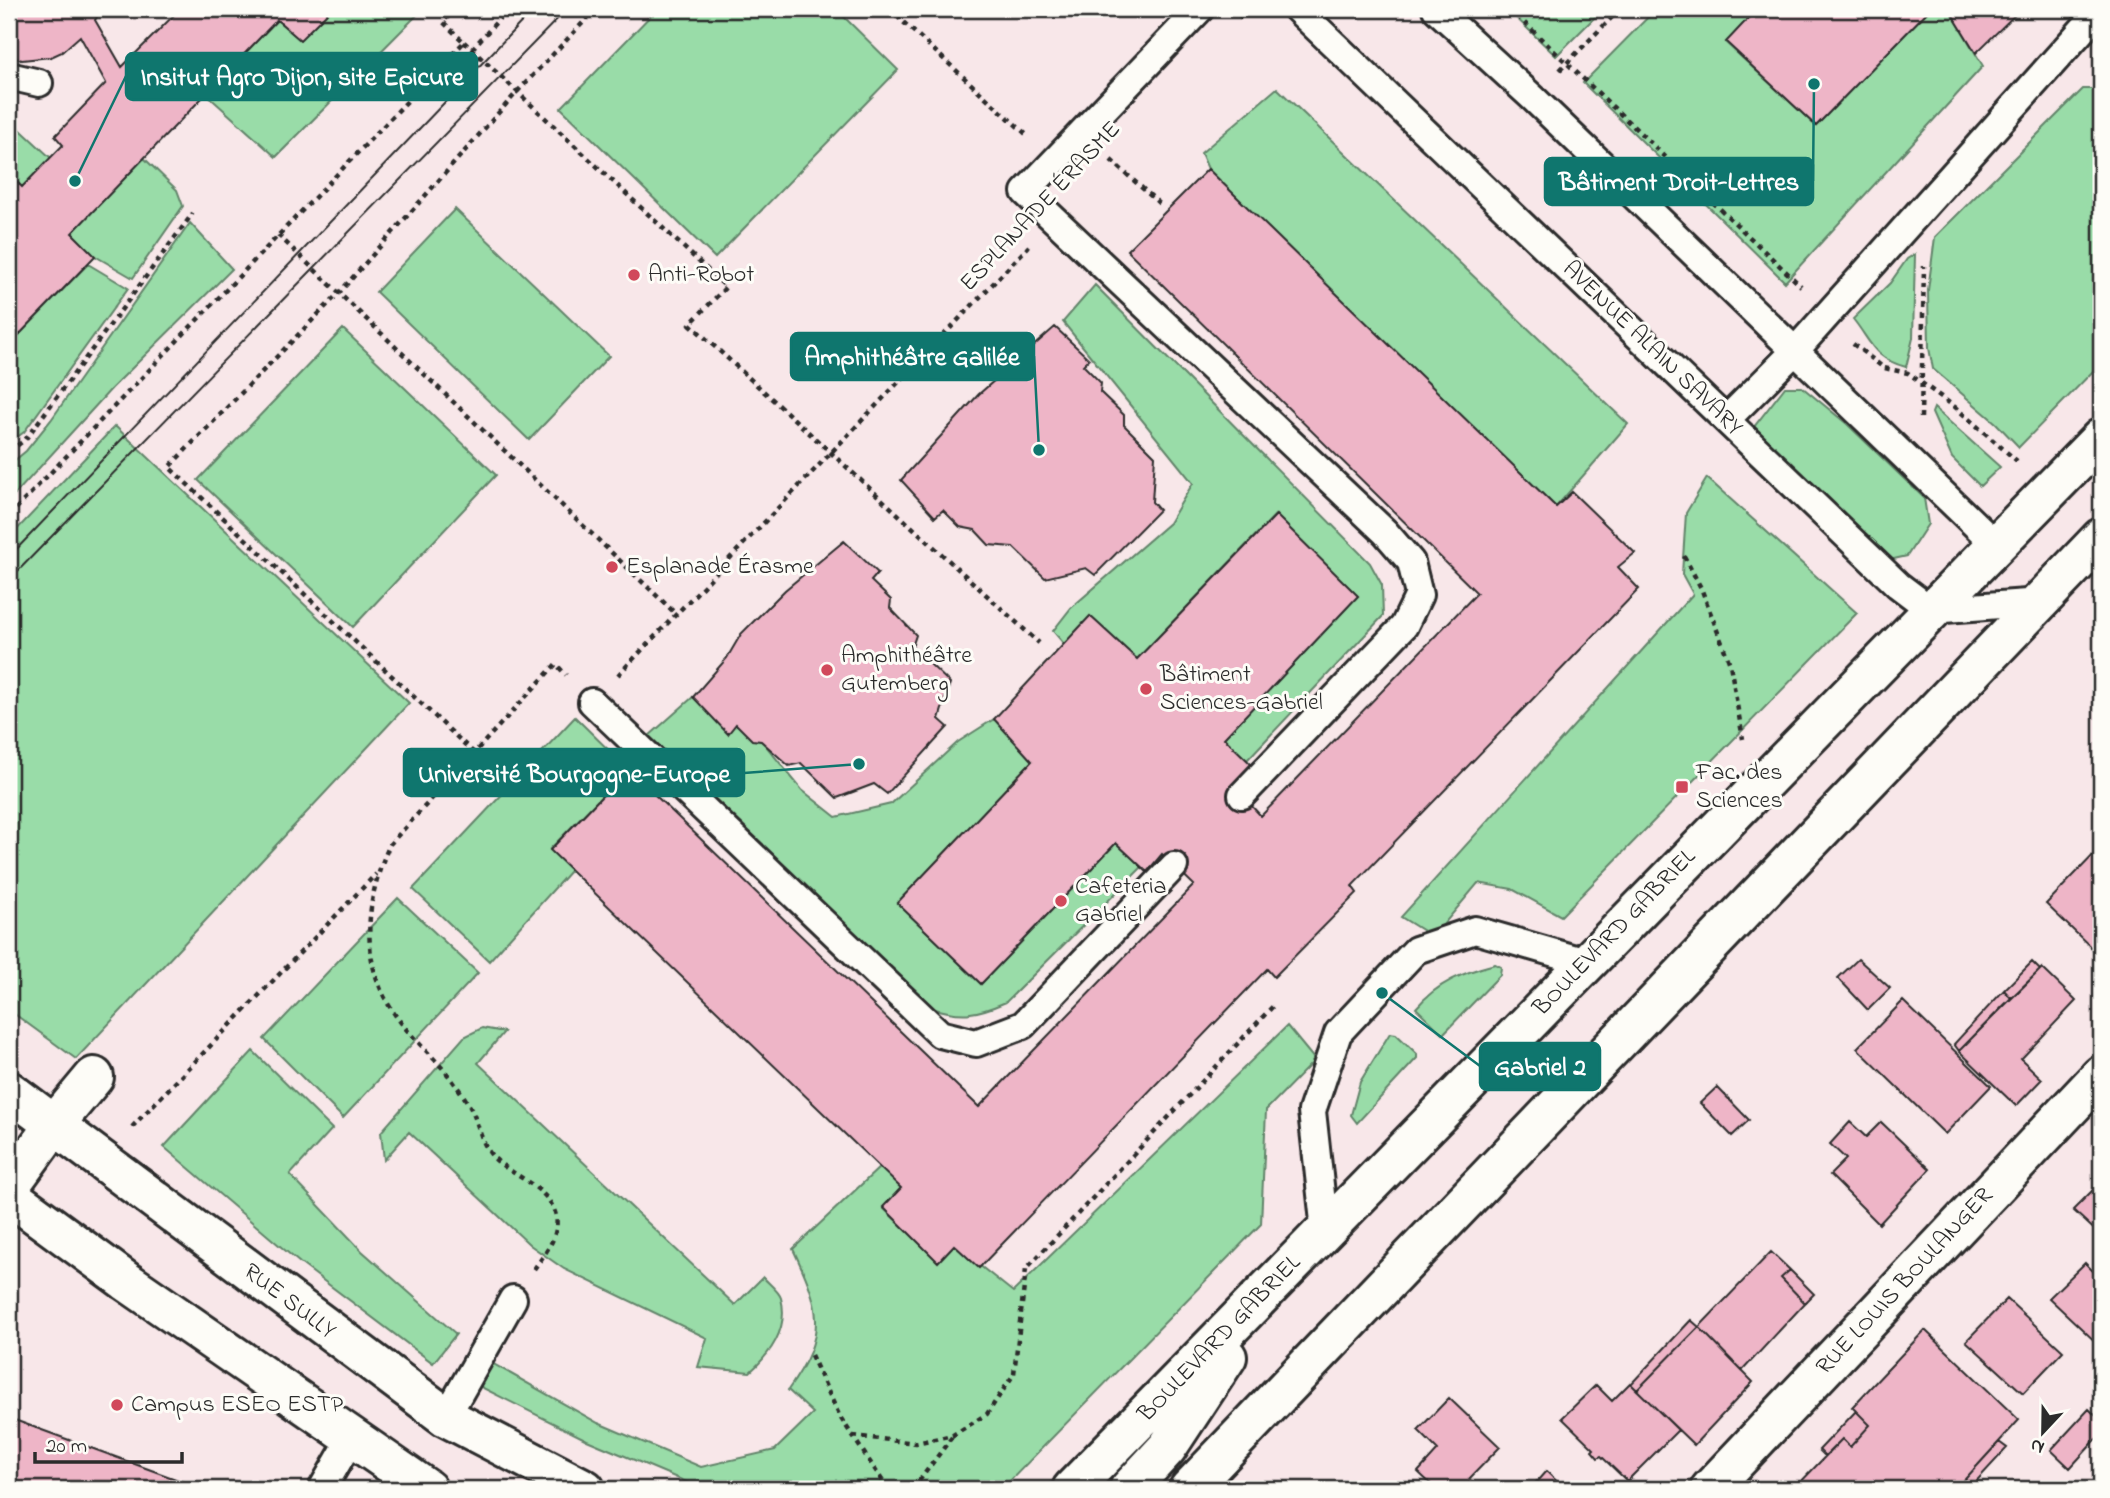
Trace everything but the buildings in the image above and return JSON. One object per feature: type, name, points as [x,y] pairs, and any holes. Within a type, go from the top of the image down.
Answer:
[{"type":"main road","name":"BOULEVARD GABRIEL","points":[[1072,1489],[2101,438]]},
{"type":"main road","points":[[1189,1489],[2101,538]]},
{"type":"main road","name":"RUE LOUIS BOULANGER","points":[[1710,1489],[2101,1075]]},
{"type":"main road","points":[[9,1187],[54,1125],[94,1077]]},
{"type":"main road","name":"RUE SULLY","points":[[9,1091],[446,1417],[585,1489]]},
{"type":"main road","points":[[9,1195],[126,1281],[427,1489]]},
{"type":"main road","points":[[1129,1489],[1167,1448],[1276,1282]]},
{"type":"lane","points":[[1200,9],[1025,192],[1385,531],[1411,562],[1419,595],[1404,626],[1242,795]]},
{"type":"lane","name":"AVENUE ALAIN SAVARY","points":[[1297,9],[1898,585],[1931,610]]},
{"type":"lane","points":[[1436,9],[1533,98],[1996,545]]},
{"type":"lane","points":[[1726,420],[1794,352],[2101,9]]},
{"type":"lane","points":[[9,76],[39,83]]},
{"type":"lane","points":[[1931,610],[2041,602]]},
{"type":"lane","points":[[592,702],[940,1034],[976,1043],[1023,1025],[1174,866]]},
{"type":"lane","points":[[1325,1231],[1312,1111],[1338,1033],[1416,950],[1475,930],[1586,962]]},
{"type":"lane","points":[[446,1417],[478,1355],[513,1299]]},
{"type":"lane","points":[[322,1489],[352,1437]]},
{"type":"path","points":[[456,9],[443,22],[726,288],[690,324],[1039,643]]},
{"type":"path","points":[[472,49],[508,9]]},
{"type":"path","points":[[474,752],[169,467],[339,293],[517,92],[596,9]]},
{"type":"path","points":[[889,9],[1055,161]]},
{"type":"path","points":[[1238,19],[1248,9]]},
{"type":"path","points":[[1510,9],[1829,313],[1857,349],[1884,369],[1908,373],[1922,383],[2017,460],[2047,495]]},
{"type":"path","points":[[1533,98],[1620,9]]},
{"type":"path","points":[[9,516],[464,42]]},
{"type":"path","name":"ESPLANADE ÉRASME","points":[[1055,161],[1084,188],[1120,150]]},
{"type":"path","points":[[1111,160],[1162,206]]},
{"type":"path","points":[[1921,421],[1926,203]]},
{"type":"path","points":[[9,452],[25,440],[193,213]]},
{"type":"path","name":"ESPLANADE ÉRASME","points":[[592,702],[1055,219]]},
{"type":"path","points":[[278,235],[676,614]]},
{"type":"path","points":[[1684,556],[1701,588],[1730,664],[1744,743]]},
{"type":"path","points":[[513,1299],[547,1251],[555,1233],[556,1216],[540,1193],[485,1147],[472,1110],[454,1082],[397,1018],[379,986],[370,955],[369,911],[377,874],[390,844],[556,664],[592,702]]},
{"type":"path","points":[[130,1129],[377,874]]},
{"type":"path","points":[[853,1436],[916,1443],[953,1435],[987,1414],[1014,1374],[1026,1269],[1274,1005]]},
{"type":"path","points":[[811,1355],[853,1436],[888,1489]]},
{"type":"path","points":[[913,1489],[953,1435]]},
{"type":"green space","points":[[331,9],[423,9],[276,157],[206,94],[277,20],[300,40]]},
{"type":"green space","points":[[657,9],[836,9],[898,70],[715,258],[561,108]]},
{"type":"green space","points":[[1507,9],[1603,9],[1556,56]]},
{"type":"green space","points":[[1656,9],[1757,9],[1726,43],[1816,126],[1930,9],[1949,9],[1983,66],[1785,282],[1583,83]]},
{"type":"green space","points":[[1277,88],[1628,424],[1556,507],[1208,169],[1201,153]]},
{"type":"green space","points":[[2083,89],[2101,89],[2101,363],[2019,447],[1996,423],[1933,369],[1929,348],[1928,290],[1935,237]]},
{"type":"green space","points":[[9,119],[51,158],[22,187],[9,174]]},
{"type":"green space","points":[[144,158],[177,190],[183,206],[133,278],[95,256],[72,233]]},
{"type":"green space","points":[[455,209],[609,356],[529,440],[376,292]]},
{"type":"green space","points":[[190,223],[232,269],[112,388],[9,501],[9,465],[26,451],[51,420]]},
{"type":"green space","points":[[1915,254],[1913,338],[1906,367],[1880,354],[1853,319],[1890,283],[1907,259]]},
{"type":"green space","points":[[88,264],[128,288],[24,432],[9,443],[9,337],[13,341]]},
{"type":"green space","points":[[1095,285],[1370,563],[1382,585],[1383,616],[1247,760],[1224,738],[1358,596],[1275,515],[1137,659],[1064,644],[1053,631],[1071,608],[1169,523],[1193,483],[1063,322]]},
{"type":"green space","points":[[343,329],[496,475],[353,627],[198,480]]},
{"type":"green space","points":[[1785,387],[1802,387],[1847,424],[1924,498],[1928,524],[1907,556],[1885,561],[1747,436]]},
{"type":"green space","points":[[1934,408],[2000,467],[1980,486],[1952,458],[1932,413]]},
{"type":"green space","points":[[115,426],[409,703],[76,1059],[9,1010],[9,538]]},
{"type":"green space","points":[[1707,478],[1857,613],[1561,916],[1512,889],[1478,883],[1433,937],[1401,917],[1693,594],[1682,574],[1686,513]]},
{"type":"green space","points":[[693,697],[753,730],[802,790],[836,817],[891,804],[958,742],[994,719],[1032,761],[897,903],[981,984],[1116,843],[1142,867],[1006,1002],[967,1014],[928,1007],[649,736]]},
{"type":"green space","points":[[575,717],[628,769],[550,849],[571,870],[489,961],[413,889]]},
{"type":"green space","points":[[398,898],[478,973],[343,1118],[264,1039]]},
{"type":"green space","points":[[1495,964],[1501,967],[1500,975],[1443,1034],[1416,1008],[1433,992],[1452,980]]},
{"type":"green space","points":[[1287,1026],[1315,1060],[1266,1110],[1261,1224],[1002,1489],[703,1489],[587,1440],[477,1385],[488,1361],[598,1423],[701,1467],[775,1450],[813,1413],[788,1390],[810,1353],[816,1321],[810,1288],[793,1249],[880,1167],[901,1188],[883,1208],[938,1261],[954,1245],[1013,1292]]},
{"type":"green space","points":[[482,1028],[504,1032],[478,1063],[735,1305],[763,1277],[778,1293],[783,1309],[780,1330],[771,1349],[750,1372],[698,1367],[707,1338],[564,1269],[530,1245],[409,1132],[384,1160],[381,1132],[464,1037]]},
{"type":"green space","points":[[1390,1033],[1396,1034],[1417,1054],[1417,1058],[1357,1123],[1351,1115],[1360,1082]]},
{"type":"green space","points":[[253,1051],[332,1129],[290,1175],[362,1251],[456,1334],[433,1363],[300,1263],[164,1147]]},
{"type":"tram line","points":[[9,557],[534,9]]},
{"type":"tram line","points":[[9,580],[567,9]]},
{"type":"place","name":"Bâtiment Droit-Lettres","points":[[1814,84]]},
{"type":"place","name":"Insitut Agro Dijon, site Epicure","points":[[75,181]]},
{"type":"place","name":"Anti-Robot","points":[[634,275]]},
{"type":"place","name":"Amphithéâtre Galilée","points":[[1039,450]]},
{"type":"place","name":"Esplanade Érasme","points":[[612,567]]},
{"type":"place","name":"Amphithéâtre Gutemberg","points":[[827,670]]},
{"type":"place","name":"Bâtiment Sciences-Gabriel","points":[[1146,689]]},
{"type":"place","name":"Université Bourgogne-Europe","points":[[859,764]]},
{"type":"place","name":"Fac. des Sciences","points":[[1682,787]]},
{"type":"place","name":"Cafeteria Gabriel","points":[[1061,901]]},
{"type":"place","name":"Gabriel 2","points":[[1382,993]]},
{"type":"place","name":"Campus ESEO ESTP","points":[[117,1405]]}]
